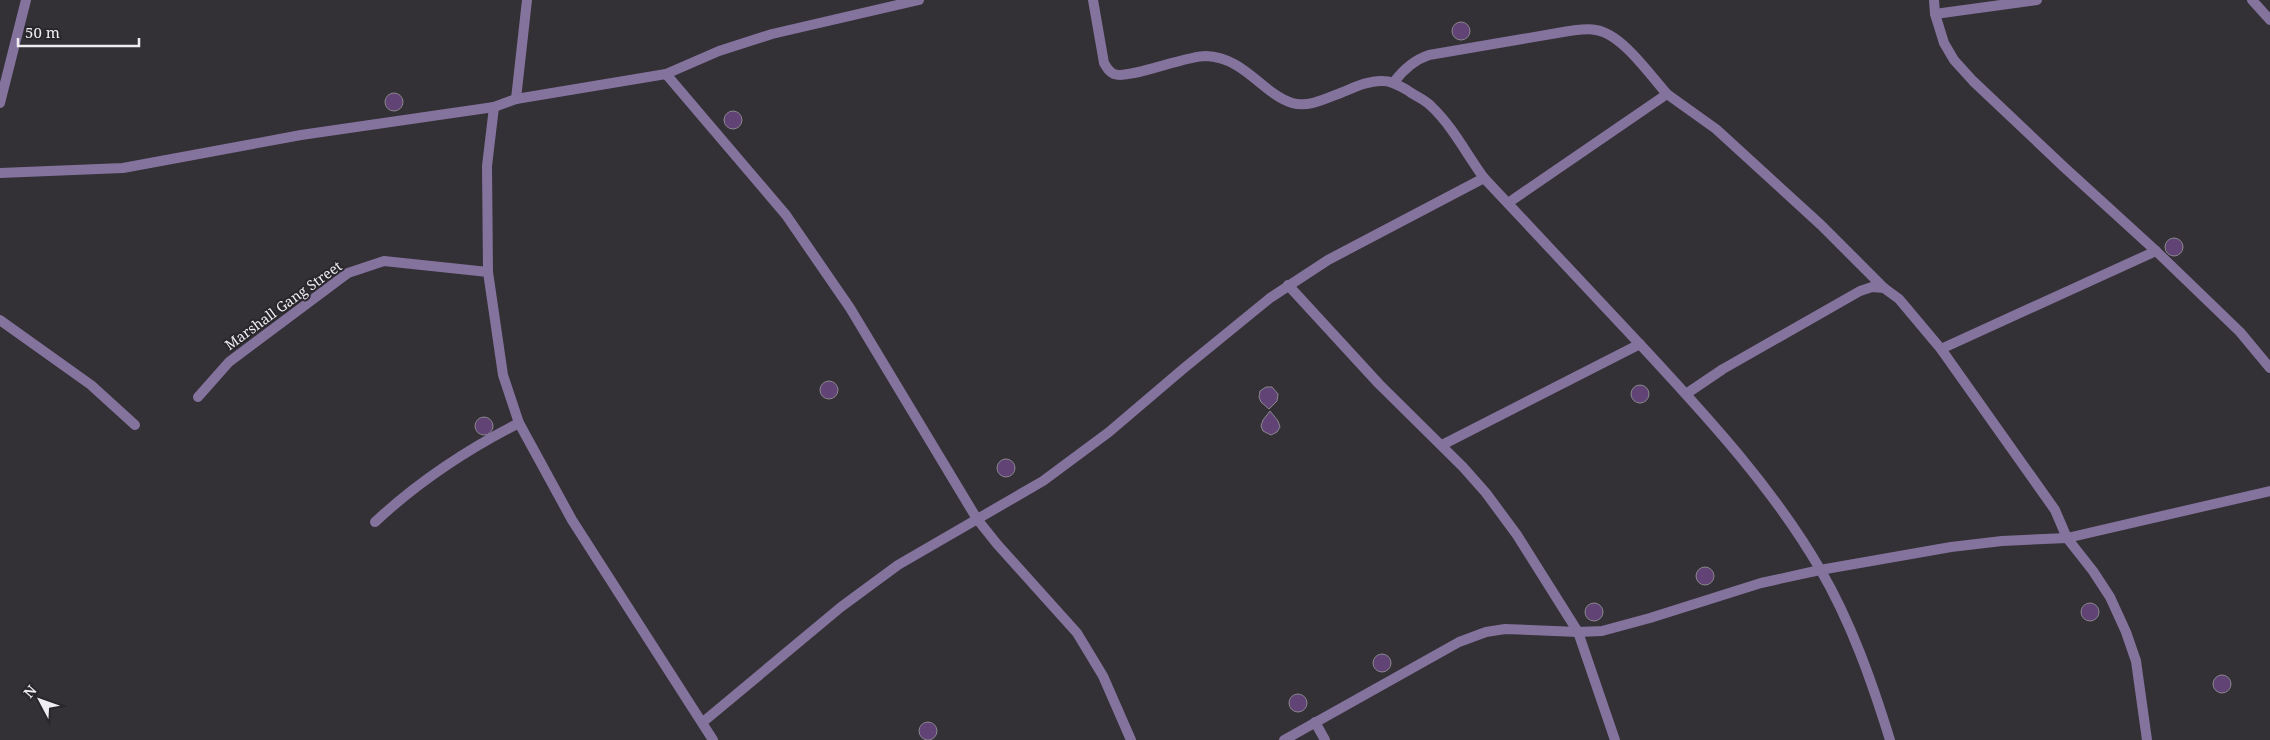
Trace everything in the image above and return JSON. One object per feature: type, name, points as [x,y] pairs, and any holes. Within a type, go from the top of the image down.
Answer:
[{"type":"street","points":[[0,103],[26,0]]},
{"type":"street","points":[[516,99],[527,0]]},
{"type":"street","points":[[0,173],[123,168],[300,135],[494,107],[516,99],[666,74],[719,51],[772,34],[919,0]]},
{"type":"street","points":[[1093,0],[1104,63],[1108,70],[1114,74],[1129,74],[1190,57],[1209,56],[1246,71],[1291,103],[1305,104],[1319,101],[1364,84],[1381,80],[1394,82],[1432,106],[1484,178],[1686,394],[1731,445],[1782,512],[1820,570],[1856,644],[1874,688],[1890,740]]},
{"type":"street","points":[[1934,0],[1935,14],[1944,43],[1954,60],[1973,81],[2240,332],[2270,368]]},
{"type":"street","points":[[1935,14],[2037,0]]},
{"type":"street","points":[[2252,0],[2270,20]]},
{"type":"street","points":[[1394,82],[1410,64],[1419,58],[1429,55],[1569,31],[1595,29],[1611,36],[1629,51],[1667,94],[1716,129],[1821,225],[1884,288],[1899,298],[1941,350],[2045,495],[2055,510],[2067,538],[2093,571],[2110,597],[2126,632],[2136,661],[2147,740]]},
{"type":"street","points":[[666,74],[786,215],[850,308],[977,519],[1077,633],[1103,676],[1131,740]]},
{"type":"street","points":[[1508,204],[1667,94]]},
{"type":"street","points":[[494,107],[487,166],[488,272],[503,375],[518,423],[572,520],[714,740]]},
{"type":"street","points":[[703,722],[841,607],[898,565],[1043,481],[1110,432],[1222,336],[1288,285],[1328,260],[1484,178]]},
{"type":"street","points":[[1941,350],[2156,251]]},
{"type":"street","name":"Marshall Gang Street","points":[[198,396],[229,362],[348,273],[384,261],[488,272]]},
{"type":"street","points":[[1288,285],[1410,416],[1442,445],[1486,493],[1512,528],[1578,632],[1615,740]]},
{"type":"street","points":[[1686,394],[1723,369],[1845,298],[1872,287],[1884,288]]},
{"type":"street","points":[[0,320],[91,386],[135,425]]},
{"type":"street","points":[[1442,445],[1640,344]]},
{"type":"street","points":[[375,522],[401,497],[443,467],[474,446],[518,423]]},
{"type":"street","points":[[1284,740],[1459,642],[1486,632],[1506,629],[1578,632],[1625,626],[1761,584],[1820,570],[1951,547],[2002,541],[2067,538],[2270,491]]},
{"type":"street","points":[[1315,722],[1325,740]]},
{"type":"building","points":[[1457,22],[1465,22],[1470,27],[1468,38],[1457,40],[1452,35],[1452,27]]},
{"type":"building","points":[[390,93],[398,93],[403,98],[401,109],[390,111],[385,106],[385,98]]},
{"type":"building","points":[[729,111],[737,111],[742,116],[740,127],[729,129],[724,124],[724,116]]},
{"type":"building","points":[[2170,238],[2178,238],[2183,243],[2181,254],[2170,256],[2165,251],[2165,243]]},
{"type":"building","points":[[825,381],[833,381],[838,386],[836,397],[825,399],[820,394],[820,386]]},
{"type":"building","points":[[1636,385],[1644,385],[1649,390],[1647,401],[1636,403],[1631,398],[1631,390]]},
{"type":"building","points":[[1266,387],[1272,387],[1278,394],[1277,401],[1269,409],[1261,402],[1259,397],[1260,391]]},
{"type":"building","points":[[1270,411],[1280,427],[1277,432],[1271,435],[1263,431],[1261,426]]},
{"type":"building","points":[[484,417],[490,420],[493,426],[490,432],[484,435],[478,432],[475,426],[478,420]]},
{"type":"building","points":[[1002,459],[1010,459],[1015,464],[1013,475],[1002,477],[997,472],[997,464]]},
{"type":"building","points":[[1701,567],[1709,567],[1714,572],[1712,583],[1701,585],[1696,580],[1696,572]]},
{"type":"building","points":[[1590,603],[1598,603],[1603,608],[1601,619],[1590,621],[1585,616],[1585,608]]},
{"type":"building","points":[[2086,603],[2094,603],[2099,608],[2097,619],[2086,621],[2081,616],[2081,608]]},
{"type":"building","points":[[1378,654],[1386,654],[1391,659],[1389,670],[1378,672],[1373,667],[1373,659]]},
{"type":"building","points":[[2218,675],[2226,675],[2231,680],[2229,691],[2218,693],[2213,688],[2213,680]]},
{"type":"building","points":[[1294,694],[1302,694],[1307,699],[1305,710],[1294,712],[1289,707],[1289,699]]},
{"type":"building","points":[[924,722],[932,722],[937,727],[935,738],[924,740],[919,735],[919,727]]}]
